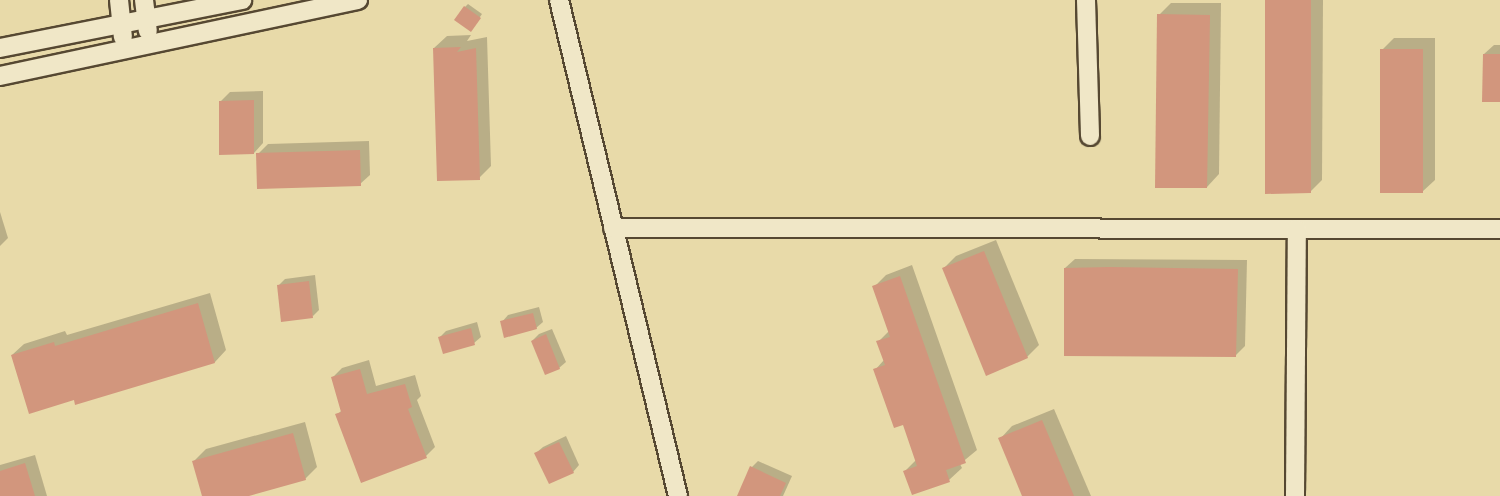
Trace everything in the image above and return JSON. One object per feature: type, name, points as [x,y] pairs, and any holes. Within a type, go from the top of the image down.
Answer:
[{"type":"street","points":[[119,0],[124,50]]},
{"type":"street","points":[[144,0],[151,44]]},
{"type":"street","points":[[0,48],[242,0]]},
{"type":"street","points":[[0,76],[358,0]]},
{"type":"street","points":[[559,0],[678,496]]},
{"type":"street","points":[[1086,0],[1090,136]]},
{"type":"street","points":[[613,228],[1500,229]]},
{"type":"street","points":[[1295,496],[1297,229]]},
{"type":"building","points":[[1265,0],[1311,0],[1311,193],[1265,194]]},
{"type":"building","points":[[464,6],[481,18],[471,32],[454,20]]},
{"type":"building","points":[[1157,14],[1210,15],[1207,188],[1155,188]]},
{"type":"building","points":[[461,47],[457,52],[476,48],[480,180],[437,181],[433,48]]},
{"type":"building","points":[[1380,49],[1423,49],[1423,193],[1380,193]]},
{"type":"building","points":[[1483,54],[1500,54],[1500,102],[1482,102]]},
{"type":"building","points":[[254,100],[254,154],[219,155],[219,101]]},
{"type":"building","points":[[360,150],[361,186],[257,189],[256,153]]},
{"type":"building","points":[[984,251],[1028,358],[986,376],[942,268]]},
{"type":"building","points":[[1064,268],[1238,269],[1236,357],[1064,356]]},
{"type":"building","points":[[900,276],[966,463],[946,470],[950,482],[912,495],[903,471],[917,466],[903,425],[894,428],[873,369],[885,365],[876,341],[890,337],[872,286]]},
{"type":"building","points":[[309,281],[313,318],[281,322],[277,285]]},
{"type":"building","points":[[198,303],[215,363],[75,405],[74,400],[29,414],[11,355],[54,342],[55,346]]},
{"type":"building","points":[[533,313],[537,329],[504,338],[500,321]]},
{"type":"building","points":[[471,328],[475,345],[443,354],[438,337]]},
{"type":"building","points":[[546,334],[560,369],[545,375],[531,341]]},
{"type":"building","points":[[360,369],[367,394],[405,384],[412,407],[408,409],[427,458],[361,483],[335,414],[341,412],[331,377]]},
{"type":"building","points":[[1042,420],[1074,496],[1022,496],[998,438]]},
{"type":"building","points":[[293,433],[306,480],[249,496],[202,496],[192,461]]},
{"type":"building","points":[[559,442],[574,473],[549,484],[534,453]]},
{"type":"building","points":[[25,463],[35,496],[0,496],[0,471]]},
{"type":"building","points":[[750,466],[786,483],[780,496],[737,496]]}]
